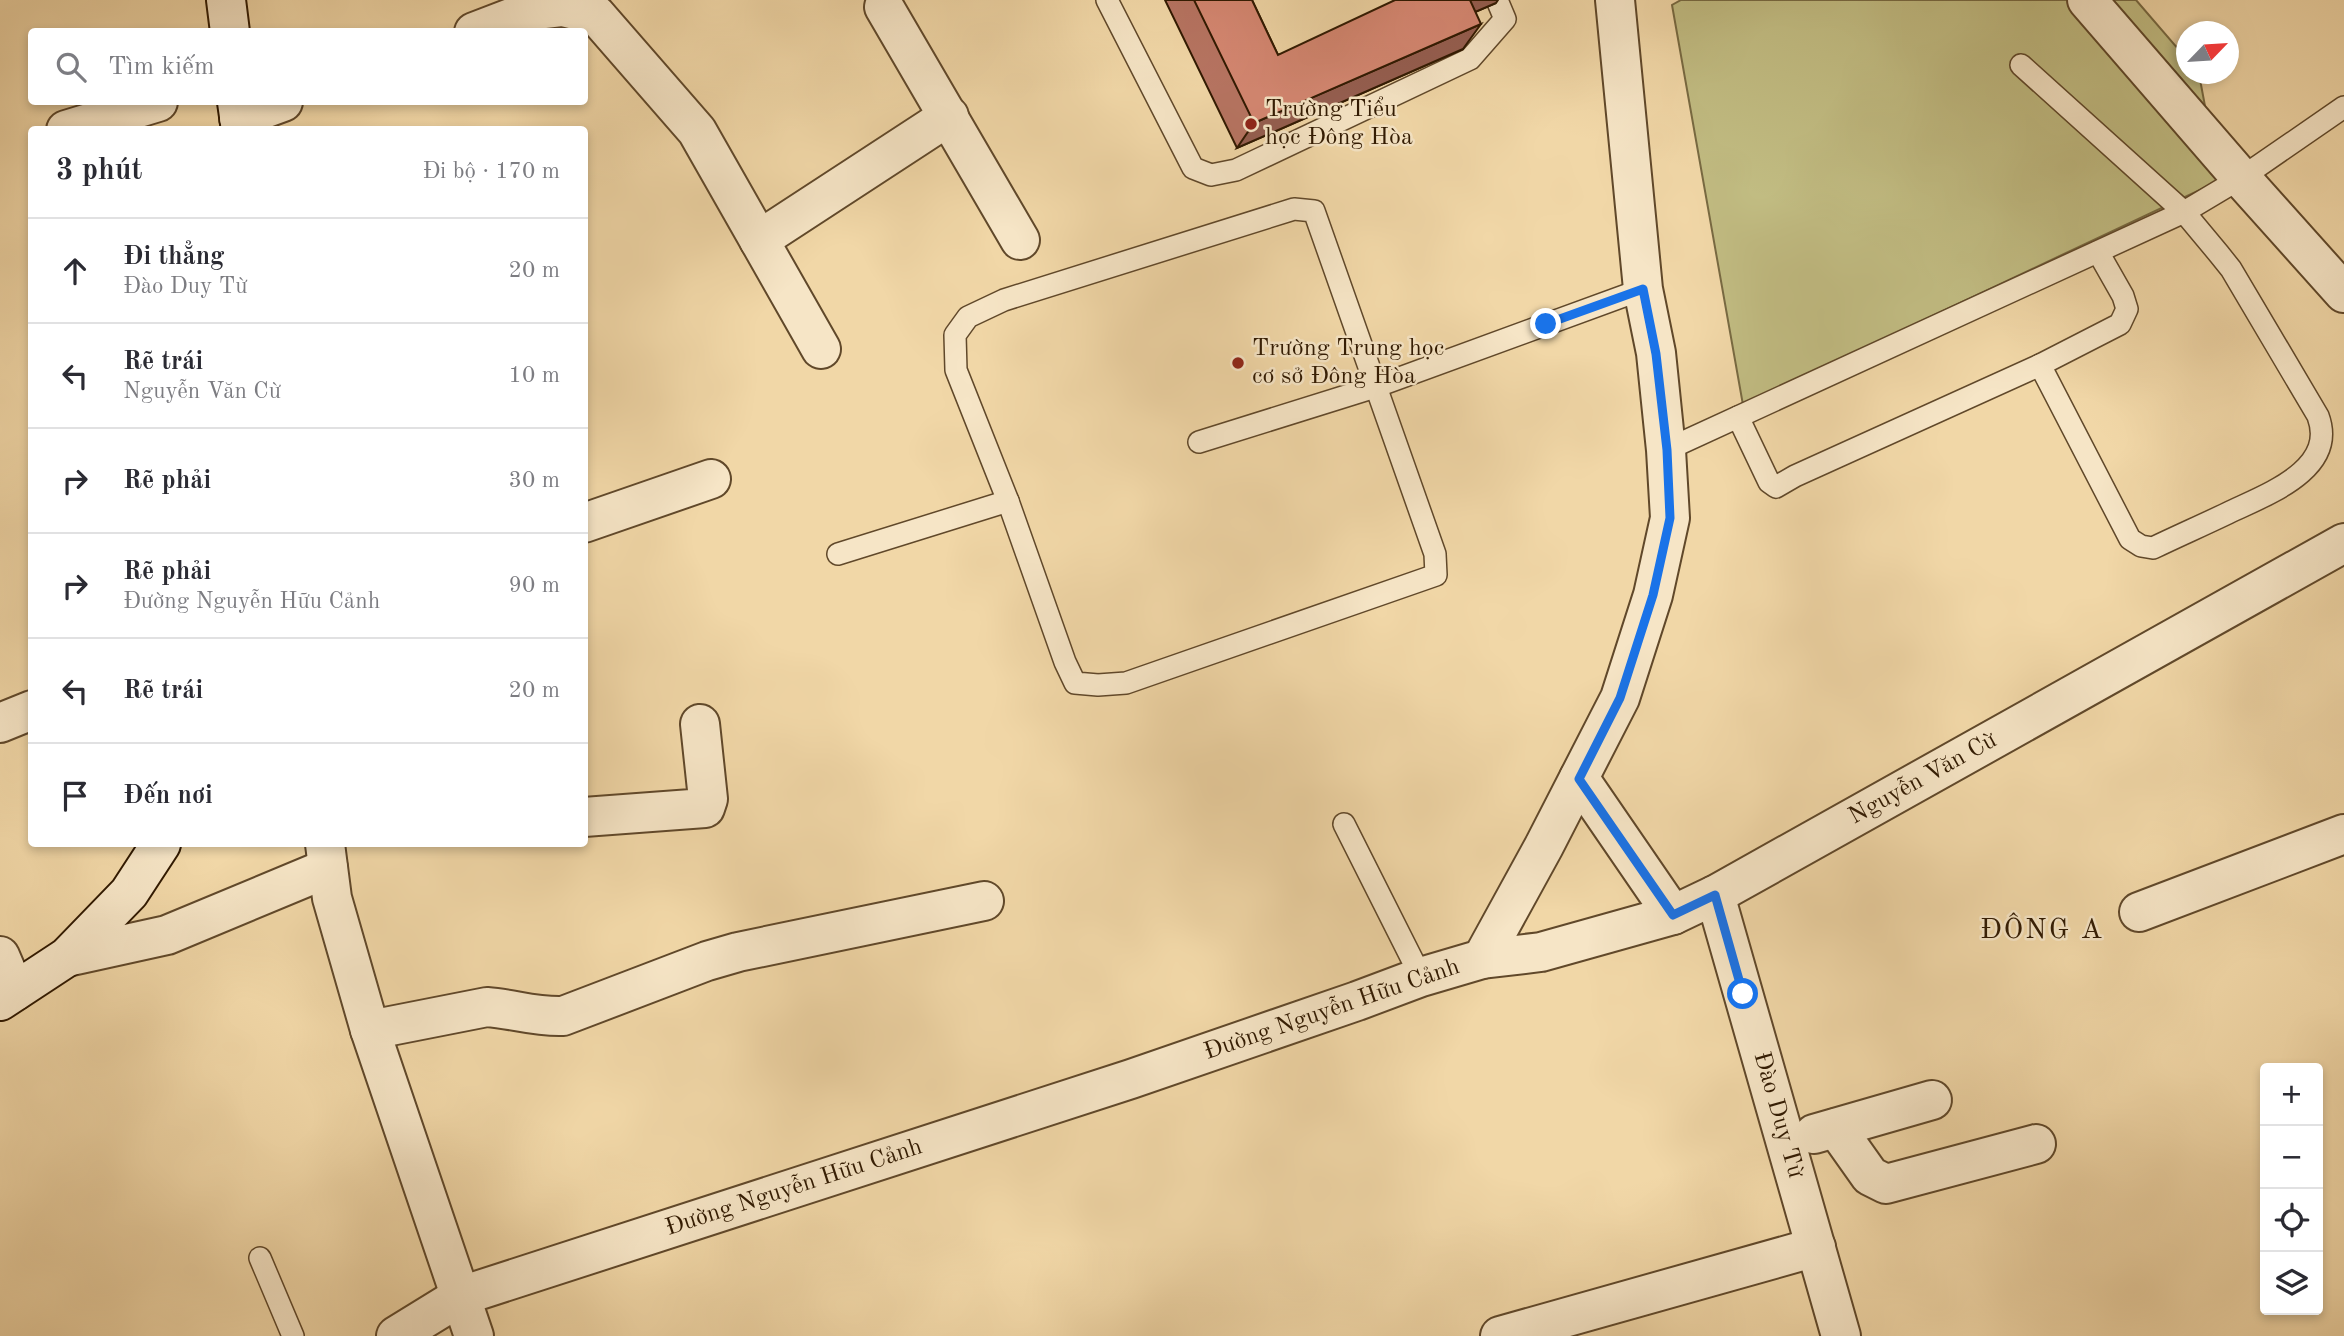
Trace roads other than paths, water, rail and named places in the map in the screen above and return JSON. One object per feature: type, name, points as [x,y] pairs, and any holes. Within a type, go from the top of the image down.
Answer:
[{"type":"street","points":[[226,0],[230,28]]},
{"type":"street","name":"Đường Nguyễn Hữu Cảnh","points":[[396,1336],[461,1296],[1131,1079],[1420,977],[1482,959],[1620,698],[1653,595],[1670,518],[1667,450],[1656,354],[1643,289],[1615,0]]},
{"type":"street","points":[[2087,0],[2344,293]]},
{"type":"street","points":[[484,28],[529,11],[566,4],[596,15],[696,131],[821,349]]},
{"type":"street","points":[[884,7],[1020,240]]},
{"type":"street","points":[[79,126],[148,105]]},
{"type":"street","points":[[239,116],[274,105]]},
{"type":"street","points":[[759,240],[949,116]]},
{"type":"street","points":[[588,522],[711,479]]},
{"type":"street","name":"Nguyễn Văn Cừ","points":[[1482,959],[1541,952],[1673,915],[1715,895],[2343,548]]},
{"type":"street","points":[[0,723],[28,712]]},
{"type":"street","points":[[588,817],[705,808],[708,799],[700,724]]},
{"type":"street","points":[[1579,779],[1673,915]]},
{"type":"street","points":[[2139,912],[2344,834]]},
{"type":"street","points":[[0,956],[8,996],[67,957],[129,893],[160,847]]},
{"type":"street","points":[[67,957],[167,935],[326,856],[332,898],[370,1030],[474,1336]]},
{"type":"street","name":"Đào Duy Từ","points":[[1715,895],[1841,1336]]},
{"type":"street","points":[[370,1030],[487,1007],[504,1008],[540,1017],[563,1016],[707,961],[738,952],[984,901]]},
{"type":"street","points":[[1786,1142],[1932,1100]]},
{"type":"street","points":[[1836,1128],[1870,1176],[1886,1184],[2036,1144]]},
{"type":"street","points":[[1500,1336],[1815,1247]]},
{"type":"lane","points":[[1107,0],[1193,168],[1212,175],[1236,170],[1470,59],[1503,6]]},
{"type":"lane","points":[[2021,65],[2184,212],[2231,269],[2324,430],[2318,452],[2309,465],[2287,485],[2153,548],[2141,546],[2130,539],[2040,365]]},
{"type":"lane","points":[[1667,450],[2184,212],[2241,178],[2344,107]]},
{"type":"lane","points":[[1294,209],[1314,211],[1435,554],[1436,575],[1126,683],[1075,683],[1065,662],[1008,501],[956,370],[955,335],[968,317],[1004,300],[1294,209]]},
{"type":"lane","points":[[1738,417],[1769,482],[1776,487],[2040,365],[2120,324],[2127,309],[2125,302],[2098,252]]},
{"type":"lane","points":[[1199,442],[1376,387],[1643,289]]},
{"type":"lane","points":[[838,554],[1008,501]]},
{"type":"lane","points":[[1345,824],[1420,977]]},
{"type":"lane","points":[[260,1258],[293,1336]]},
{"type":"place","name":"Trường Tiểu học Đông Hòa","points":[[1251,124]]},
{"type":"place","name":"Trường Trung học cơ sở Đông Hòa","points":[[1238,363]]},
{"type":"district","name":"ĐÔNG A","points":[[2042,931]]}]
